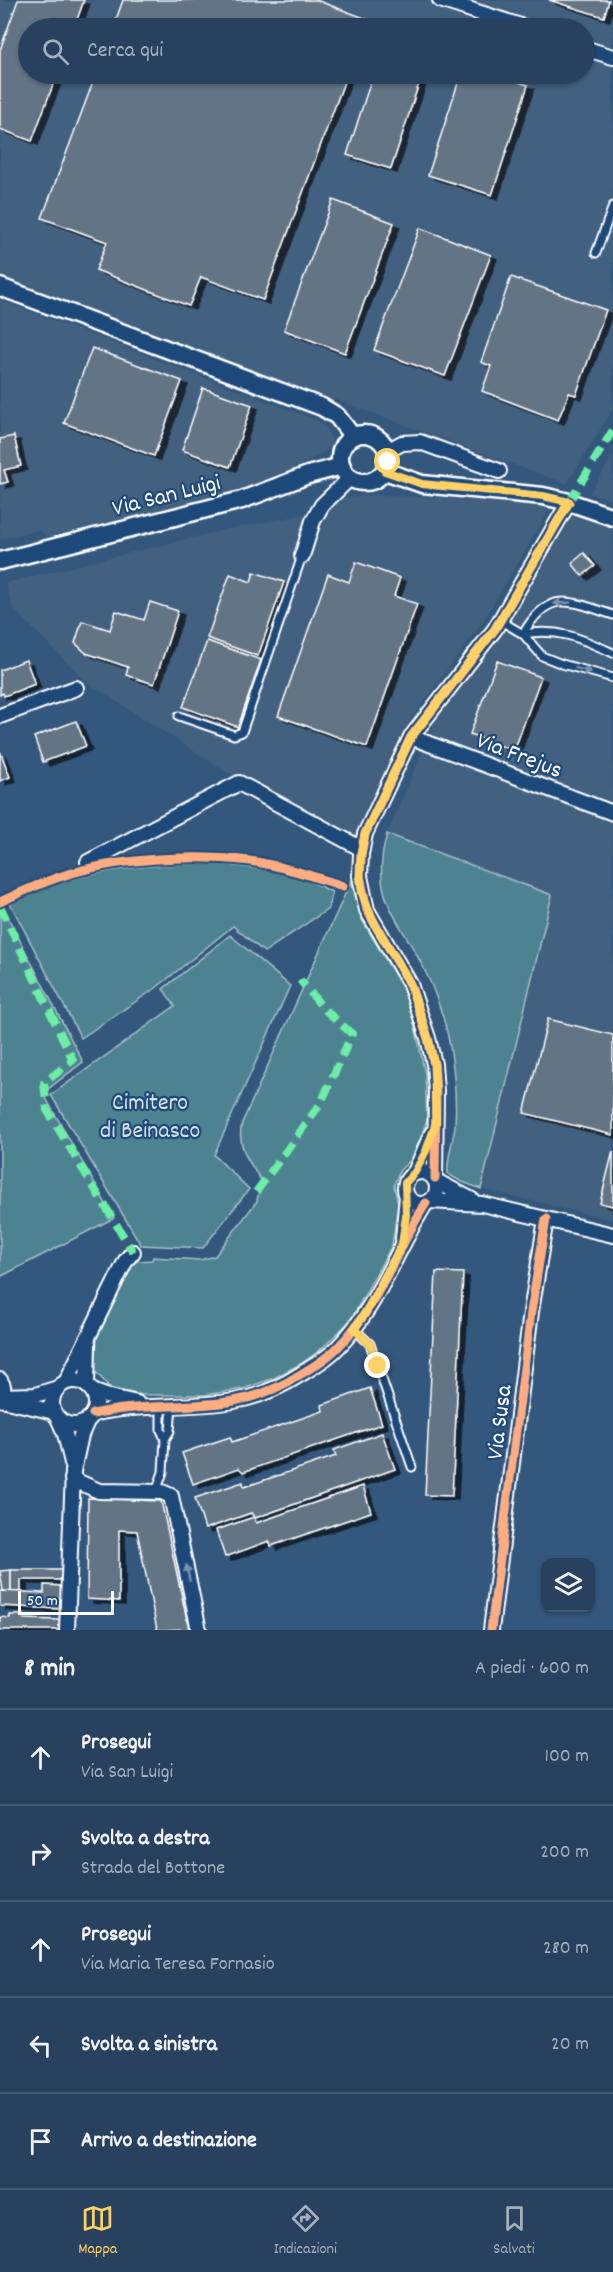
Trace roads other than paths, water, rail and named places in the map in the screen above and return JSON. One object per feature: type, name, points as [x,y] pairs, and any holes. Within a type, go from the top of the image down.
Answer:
[{"type":"street","points":[[440,0],[496,18]]},
{"type":"street","points":[[595,51],[613,57]]},
{"type":"street","points":[[0,286],[322,407],[337,416],[353,437]]},
{"type":"street","points":[[302,556],[313,521],[346,472],[342,450],[353,437],[364,435],[375,437],[382,442],[387,451],[388,462],[385,471],[422,484],[543,496],[613,517]]},
{"type":"street","points":[[387,451],[402,443],[420,442],[499,471]]},
{"type":"street","name":"Via San Luigi","points":[[0,561],[242,500],[308,475],[346,472],[358,482],[368,482],[385,471]]},
{"type":"street","points":[[1,1398],[56,1416],[73,1425],[90,1417],[161,1406],[236,1401],[264,1393],[314,1366],[337,1348],[366,1312],[402,1244],[438,1190],[435,1179],[434,1064],[410,984],[367,910],[360,876],[365,834],[411,737],[501,621],[569,502]]},
{"type":"street","points":[[0,716],[76,688]]},
{"type":"street","name":"Via Frejus","points":[[411,737],[613,813]]},
{"type":"street","points":[[88,862],[239,783],[362,849]]},
{"type":"street","points":[[402,1244],[407,1196],[405,1183],[415,1172],[426,1151],[436,1123]]},
{"type":"street","points":[[415,1172],[426,1172],[482,1204]]},
{"type":"street","points":[[407,1196],[416,1203],[482,1204],[613,1235]]},
{"type":"street","name":"Via Susa","points":[[491,1630],[531,1312],[546,1219]]},
{"type":"street","points":[[133,1252],[128,1255],[89,1335],[52,1399],[56,1416],[65,1434],[73,1475],[99,1491],[169,1494],[174,1504],[200,1630]]},
{"type":"street","points":[[67,1630],[73,1475],[81,1435],[96,1403],[90,1388],[87,1360],[89,1335]]},
{"type":"street","points":[[0,1380],[1,1398]]},
{"type":"street","points":[[1,1398],[35,1395],[75,1381],[106,1396],[161,1406]]},
{"type":"lane","points":[[596,253],[613,206]]},
{"type":"lane","points":[[179,716],[234,735],[242,732],[302,556]]},
{"type":"lane","points":[[523,634],[541,608],[554,603],[569,602],[613,615]]},
{"type":"lane","points":[[501,621],[523,634],[542,656],[613,678]]},
{"type":"lane","points":[[523,634],[563,633],[576,636],[613,654]]},
{"type":"lane","points":[[354,1329],[370,1344],[412,1467]]},
{"type":"lane","points":[[156,1492],[163,1472],[165,1439],[170,1431],[161,1406]]},
{"type":"park label","name":"Cimitero di Beinasco","points":[[150,1115]]}]
